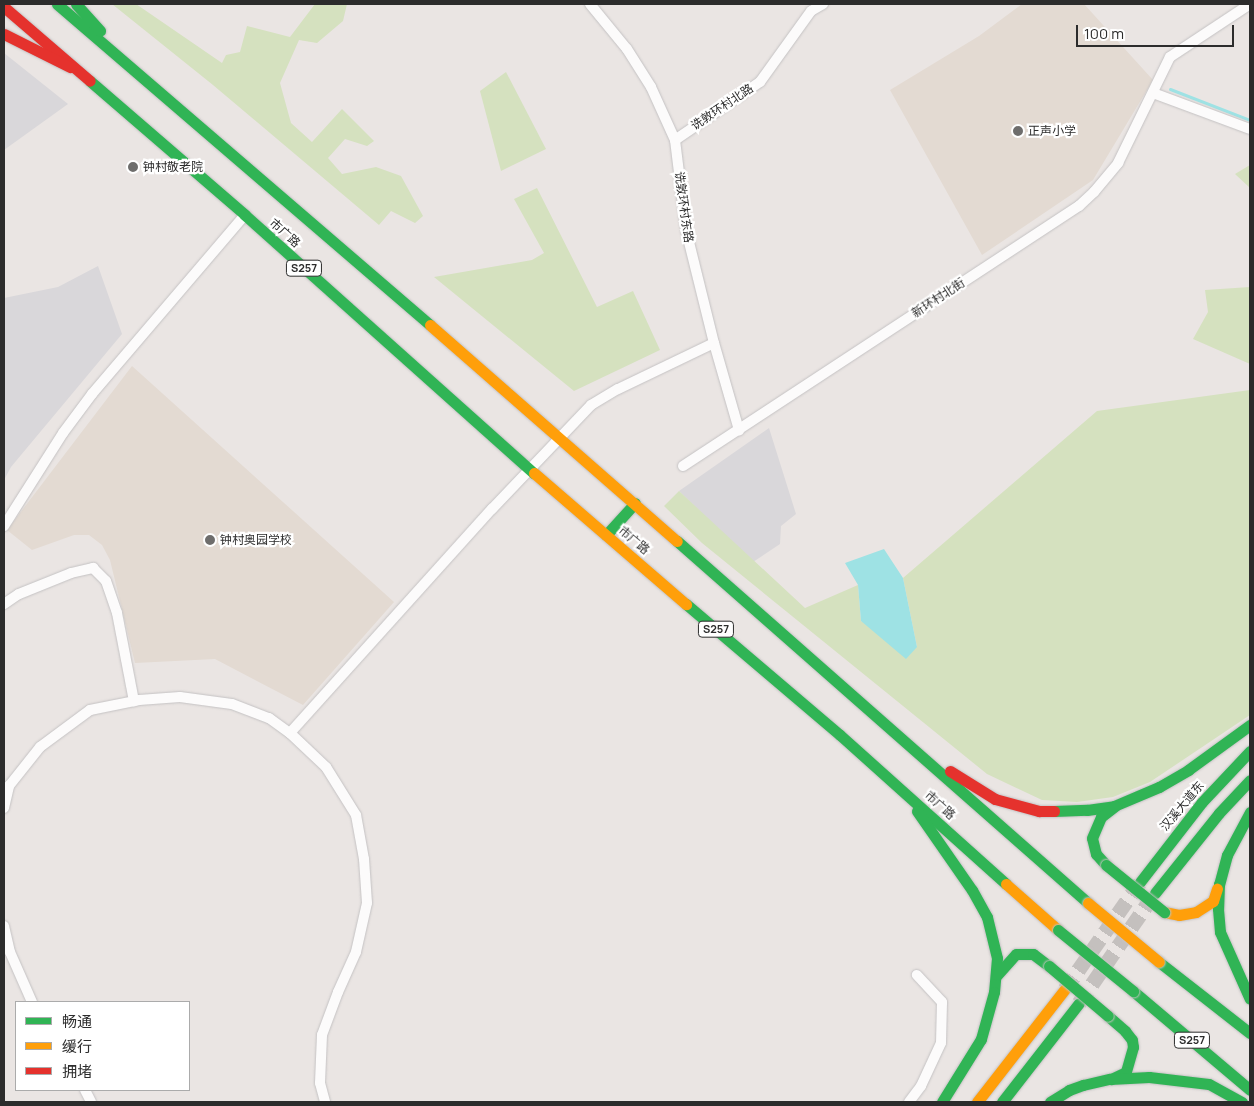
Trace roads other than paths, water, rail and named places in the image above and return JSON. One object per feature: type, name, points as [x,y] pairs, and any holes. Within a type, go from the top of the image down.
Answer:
[{"type":"main road","name":"市广路","points":[[57,4],[560,436],[1088,903],[1159,962],[1250,1033]]},
{"type":"main road","points":[[78,5],[129,67]]},
{"type":"main road","name":"市广路","points":[[4,7],[245,215],[529,469],[902,789],[1058,930],[1250,1090]]},
{"type":"main road","points":[[4,34],[76,70]]},
{"type":"main road","points":[[606,535],[635,503]]},
{"type":"main road","points":[[1250,725],[1188,770],[1159,787],[1115,806],[1101,817],[1092,838],[1096,854],[1106,865],[1164,912],[1179,915],[1190,914],[1206,907],[1213,901],[1227,855],[1250,812]]},
{"type":"main road","points":[[915,750],[995,799],[1039,811],[1087,810],[1115,806]]},
{"type":"main road","name":"汉溪大道东","points":[[1140,882],[1202,802],[1250,751]]},
{"type":"main road","points":[[1154,893],[1219,813],[1250,780]]},
{"type":"main road","points":[[902,789],[972,890],[987,917],[997,958],[997,975],[989,1018],[981,1039],[942,1102]]},
{"type":"main road","points":[[1220,881],[1220,932],[1236,972],[1250,999]]},
{"type":"main road","points":[[997,975],[1016,954],[1033,954],[1108,1016],[1132,1040],[1133,1047],[1126,1072],[1110,1079],[1069,1090],[1050,1102]]},
{"type":"main road","points":[[977,1102],[1064,989]]},
{"type":"main road","points":[[1002,1102],[1079,1003]]},
{"type":"main road","points":[[1110,1079],[1149,1077],[1209,1084],[1242,1102]]},
{"type":"street","name":"诜敦环村东路","points":[[590,4],[627,48],[651,88],[675,140],[686,230],[714,344],[739,430]]},
{"type":"street","name":"诜敦环村北路","points":[[675,140],[760,82],[811,11],[823,4]]},
{"type":"street","name":"新环村北街","points":[[683,466],[1078,206],[1094,192],[1118,163],[1170,57],[1250,4]]},
{"type":"street","points":[[1153,93],[1250,129]]},
{"type":"street","points":[[4,526],[63,433],[92,394],[245,215]]},
{"type":"street","points":[[290,732],[529,469],[591,406],[618,390],[714,344]]},
{"type":"street","points":[[4,604],[19,594],[71,572],[93,568],[106,581],[117,613],[134,701]]},
{"type":"street","points":[[4,808],[9,786],[40,747],[90,710],[134,701],[180,697],[232,704],[270,718],[290,732],[326,767],[356,815],[364,859],[367,903],[356,952],[322,1035],[320,1084],[325,1102]]},
{"type":"street","points":[[4,926],[10,952],[32,1001]]},
{"type":"street","points":[[908,1102],[921,1086],[941,1042],[942,1002],[917,975]]},
{"type":"water","points":[[884,549],[903,578],[917,647],[906,659],[861,621],[858,585],[845,563]]},
{"type":"waterway","points":[[1170,89],[1250,120]]},
{"type":"tunnel","points":[[1065,989],[1140,882]]},
{"type":"tunnel","points":[[1079,1003],[1155,893]]},
{"type":"place","name":"正声小学","points":[[1018,131]]},
{"type":"place","name":"钟村敬老院","points":[[133,167]]},
{"type":"place","name":"钟村奥园学校","points":[[210,540]]}]
